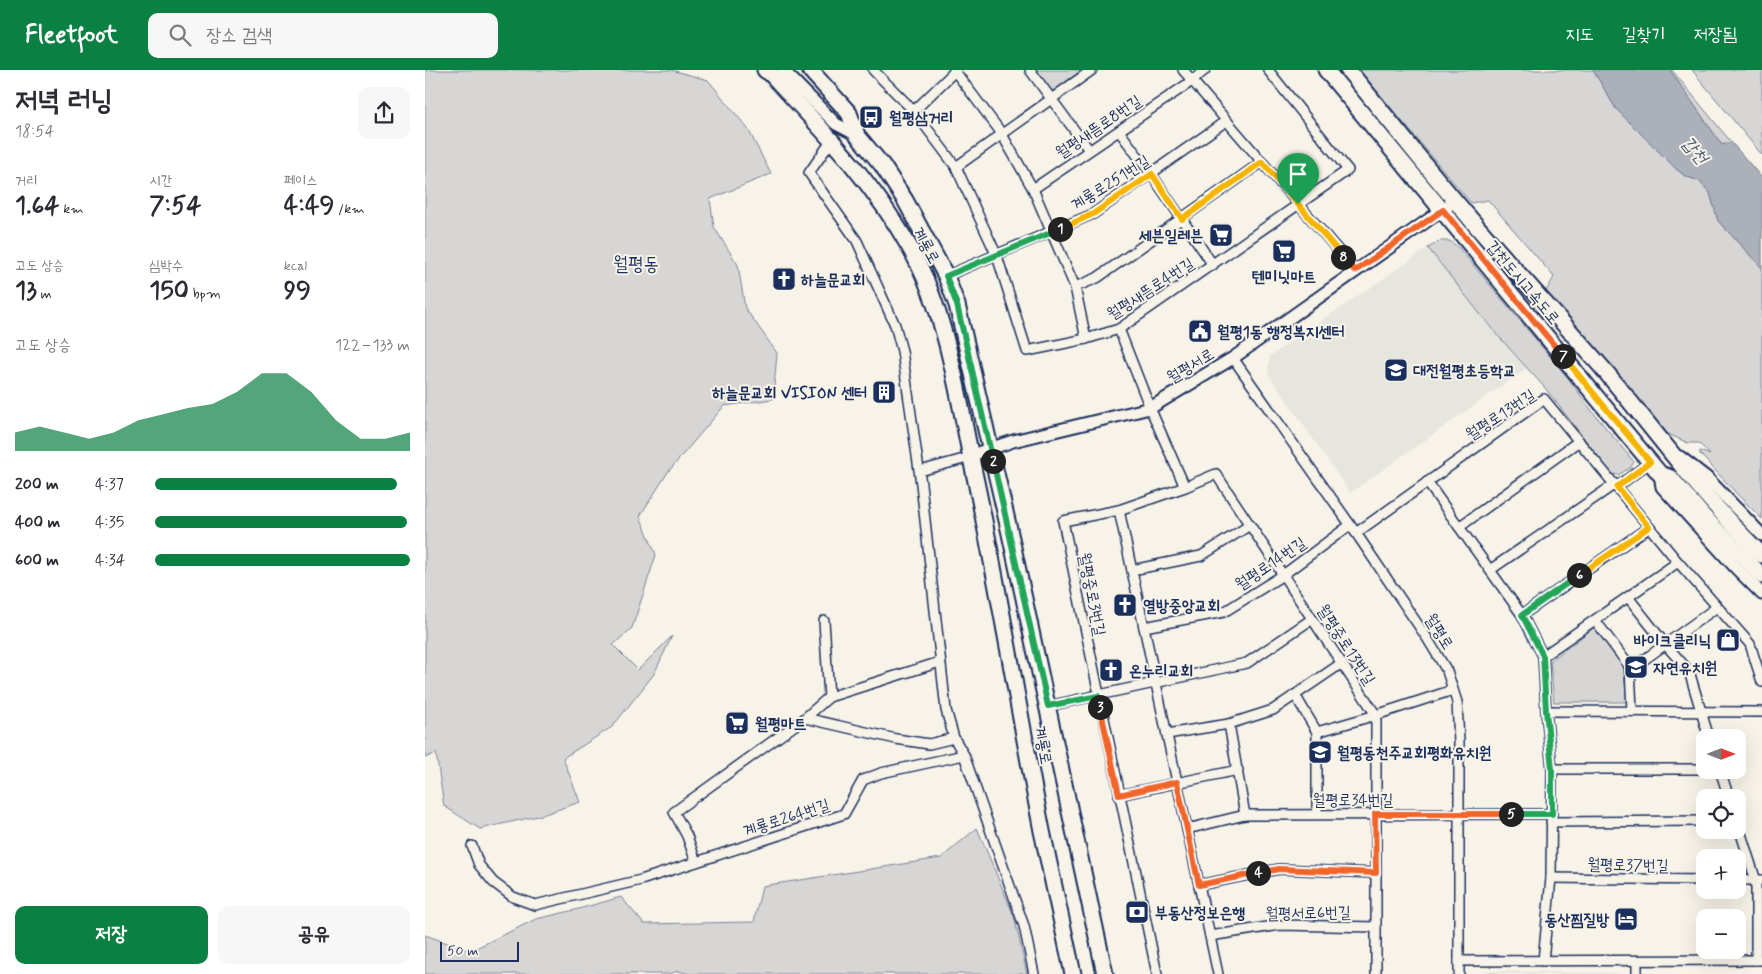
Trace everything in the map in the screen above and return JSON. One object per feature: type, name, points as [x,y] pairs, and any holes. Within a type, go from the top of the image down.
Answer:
[{"type":"main road","name":"계룡로","points":[[810,70],[849,113],[857,134],[882,165],[905,200],[946,276],[957,305],[1048,706],[1105,974]]},
{"type":"main road","name":"갑천도시고속도로","points":[[1326,70],[1660,474],[1671,478],[1703,517],[1762,576]]},
{"type":"main road","name":"갑천도시고속도로","points":[[1348,70],[1455,200],[1605,371],[1666,445],[1700,490],[1733,527],[1762,555]]},
{"type":"main road","name":"계룡로","points":[[771,71],[867,181],[910,248],[931,290],[973,455],[1042,832],[1073,974]]},
{"type":"street","name":"월평새뜸로4번길","points":[[873,70],[914,111],[956,167],[997,256],[1027,351],[1086,339],[1119,329],[1348,170],[1268,70]]},
{"type":"street","points":[[914,111],[955,70],[1002,135],[1033,189],[1075,287],[1086,339]]},
{"type":"street","points":[[1031,70],[1089,150]]},
{"type":"street","points":[[956,167],[1092,70]]},
{"type":"street","points":[[1183,70],[1355,271]]},
{"type":"street","name":"월평새뜸로8번길","points":[[1033,189],[1192,81],[1205,70]]},
{"type":"street","points":[[771,71],[836,124],[857,134]]},
{"type":"street","name":"계룡로251번길","points":[[946,276],[1052,233],[1093,214],[1226,121]]},
{"type":"street","points":[[1119,131],[1152,174],[1213,265]]},
{"type":"street","points":[[832,140],[809,173],[857,241],[874,275],[895,326],[908,385],[920,471],[946,710],[954,738],[964,755],[1024,926],[1034,974]]},
{"type":"street","points":[[1075,287],[1097,278],[1262,162]]},
{"type":"street","name":"월평서로","points":[[973,455],[1013,441],[1150,408],[1233,358],[1455,200]]},
{"type":"street","points":[[1119,329],[1150,408],[1185,487]]},
{"type":"street","name":"월평로","points":[[1233,358],[1353,529],[1427,638],[1447,671],[1457,702],[1460,814],[1459,974]]},
{"type":"street","name":"월평로13번길","points":[[1353,529],[1427,482],[1544,399],[1677,562],[1750,644],[1762,682]]},
{"type":"street","points":[[1459,527],[1579,441]]},
{"type":"street","points":[[1666,445],[1707,478],[1762,535]]},
{"type":"street","points":[[920,471],[973,455]]},
{"type":"street","points":[[1490,570],[1650,462]]},
{"type":"street","name":"월평중로13번길","points":[[1185,487],[1216,474],[1376,715]]},
{"type":"street","points":[[1660,474],[1662,487],[1762,594]]},
{"type":"street","points":[[1427,482],[1522,615],[1543,656],[1552,769],[1551,878],[1543,960]]},
{"type":"street","name":"월평중로3번길","points":[[1157,974],[1063,521],[1119,510],[1185,487]]},
{"type":"street","points":[[1119,510],[1218,974]]},
{"type":"street","points":[[1132,570],[1201,556],[1250,525]]},
{"type":"street","points":[[1522,615],[1649,527]]},
{"type":"street","name":"월평로14번길","points":[[1144,627],[1224,612],[1353,529]]},
{"type":"street","points":[[1543,656],[1677,562]]},
{"type":"street","points":[[1627,597],[1689,671],[1706,729]]},
{"type":"street","points":[[1630,667],[1634,667],[1717,607]]},
{"type":"street","points":[[1048,706],[1247,662],[1312,619]]},
{"type":"street","points":[[1595,620],[1630,667],[1632,711]]},
{"type":"street","points":[[824,621],[829,697]]},
{"type":"street","points":[[696,862],[687,836],[674,812],[805,718],[829,697],[940,662]]},
{"type":"street","points":[[1167,734],[1229,724],[1273,710],[1341,663]]},
{"type":"street","points":[[1317,732],[1453,690]]},
{"type":"street","points":[[1295,695],[1317,732],[1317,813]]},
{"type":"street","points":[[1546,711],[1762,712]]},
{"type":"street","points":[[1376,715],[1376,974]]},
{"type":"street","points":[[805,718],[896,739],[929,744],[954,738]]},
{"type":"street","points":[[1229,724],[1245,815]]},
{"type":"street","name":"계룡로264번길","points":[[472,846],[479,865],[493,882],[513,897],[535,904],[641,880],[844,814],[863,780],[881,773],[964,755]]},
{"type":"street","points":[[1552,769],[1696,769]]},
{"type":"street","points":[[1119,795],[1238,770]]},
{"type":"street","name":"월평로34번길","points":[[1187,829],[1245,815],[1317,813],[1460,814],[1696,821]]},
{"type":"street","points":[[1459,961],[1759,960],[1759,880],[1744,839]]},
{"type":"street","points":[[1199,885],[1279,869],[1376,873]]},
{"type":"street","name":"월평로37번길","points":[[1551,878],[1696,880]]},
{"type":"street","points":[[1746,880],[1759,880]]},
{"type":"street","name":"월평서로6번길","points":[[1210,936],[1280,925],[1376,927]]},
{"type":"street","points":[[1637,960],[1637,974]]},
{"type":"shaded area","points":[[425,70],[671,70],[708,80],[748,129],[771,174],[710,199],[714,227],[738,265],[745,308],[777,353],[773,399],[724,406],[668,472],[640,516],[656,555],[632,628],[613,645],[638,670],[672,636],[654,674],[612,727],[563,758],[580,802],[542,815],[480,829],[444,806],[436,753],[425,758]]},
{"type":"shaded area","points":[[1035,70],[1082,70],[1053,91],[1050,91]]},
{"type":"shaded area","points":[[1359,70],[1593,70],[1616,109],[1675,168],[1685,176],[1699,181],[1710,193],[1718,221],[1762,268],[1762,519],[1700,454],[1700,451],[1710,455],[1699,443],[1688,443],[1666,433],[1546,291],[1554,277],[1488,200],[1471,203]]},
{"type":"shaded area","points":[[1670,70],[1672,70],[1731,142],[1722,145]]},
{"type":"shaded area","points":[[1692,70],[1762,70],[1762,155]]},
{"type":"shaded area","points":[[1440,241],[1450,241],[1459,248],[1568,378],[1592,411],[1634,462],[1630,468],[1618,475],[1612,474],[1545,388],[1492,329],[1428,248]]},
{"type":"shaded area","name":"대전월평초등학교","points":[[1428,248],[1492,329],[1527,368],[1350,493],[1268,373],[1270,356]]},
{"type":"shaded area","points":[[1596,626],[1623,664],[1627,702],[1554,702],[1550,661]]},
{"type":"shaded area","points":[[977,828],[1014,916],[1027,974],[690,974],[678,971],[669,974],[425,974],[425,935],[470,951],[536,919],[621,897],[644,924],[754,922],[762,886],[941,858]]},
{"type":"shaded area","points":[[1487,971],[1619,973],[1620,974],[1480,974]]},
{"type":"water","name":"갑천","points":[[1593,70],[1670,70],[1722,145],[1731,142],[1762,178],[1762,268],[1718,221],[1710,193],[1699,181],[1685,176],[1675,168],[1616,109]]},
{"type":"place","name":"월평삼거리","points":[[871,117]]},
{"type":"place","name":"세븐일레븐","points":[[1221,235]]},
{"type":"place","name":"텐미닛마트","points":[[1284,251]]},
{"type":"place","name":"하늘문교회","points":[[784,279]]},
{"type":"place","name":"월평1동 행정복지센터","points":[[1200,331]]},
{"type":"place","name":"대전월평초등학교","points":[[1396,370]]},
{"type":"place","name":"하늘문교회 VISION 센터","points":[[884,392]]},
{"type":"place","name":"열방중앙교회","points":[[1125,605]]},
{"type":"place","name":"바이크클리닉","points":[[1728,640]]},
{"type":"place","name":"자연유치원","points":[[1636,667]]},
{"type":"place","name":"온누리교회","points":[[1111,670]]},
{"type":"place","name":"월평마트","points":[[737,723]]},
{"type":"place","name":"월평동천주교회평화유치원","points":[[1320,752]]},
{"type":"place","name":"부동산정보은행","points":[[1137,912]]},
{"type":"place","name":"동산찜질방","points":[[1626,919]]},
{"type":"district","name":"월평동","points":[[636,263]]},
{"type":"route","points":[[1262,162],[1298,204],[1355,271],[1443,210],[1650,462],[1617,487],[1649,527],[1522,615],[1543,656],[1552,769],[1552,814],[1375,814],[1376,873],[1279,869],[1199,885],[1177,782],[1119,795],[1098,696],[1048,706],[957,305],[946,276],[1052,233],[1093,214],[1152,174],[1182,219],[1262,162]]}]
